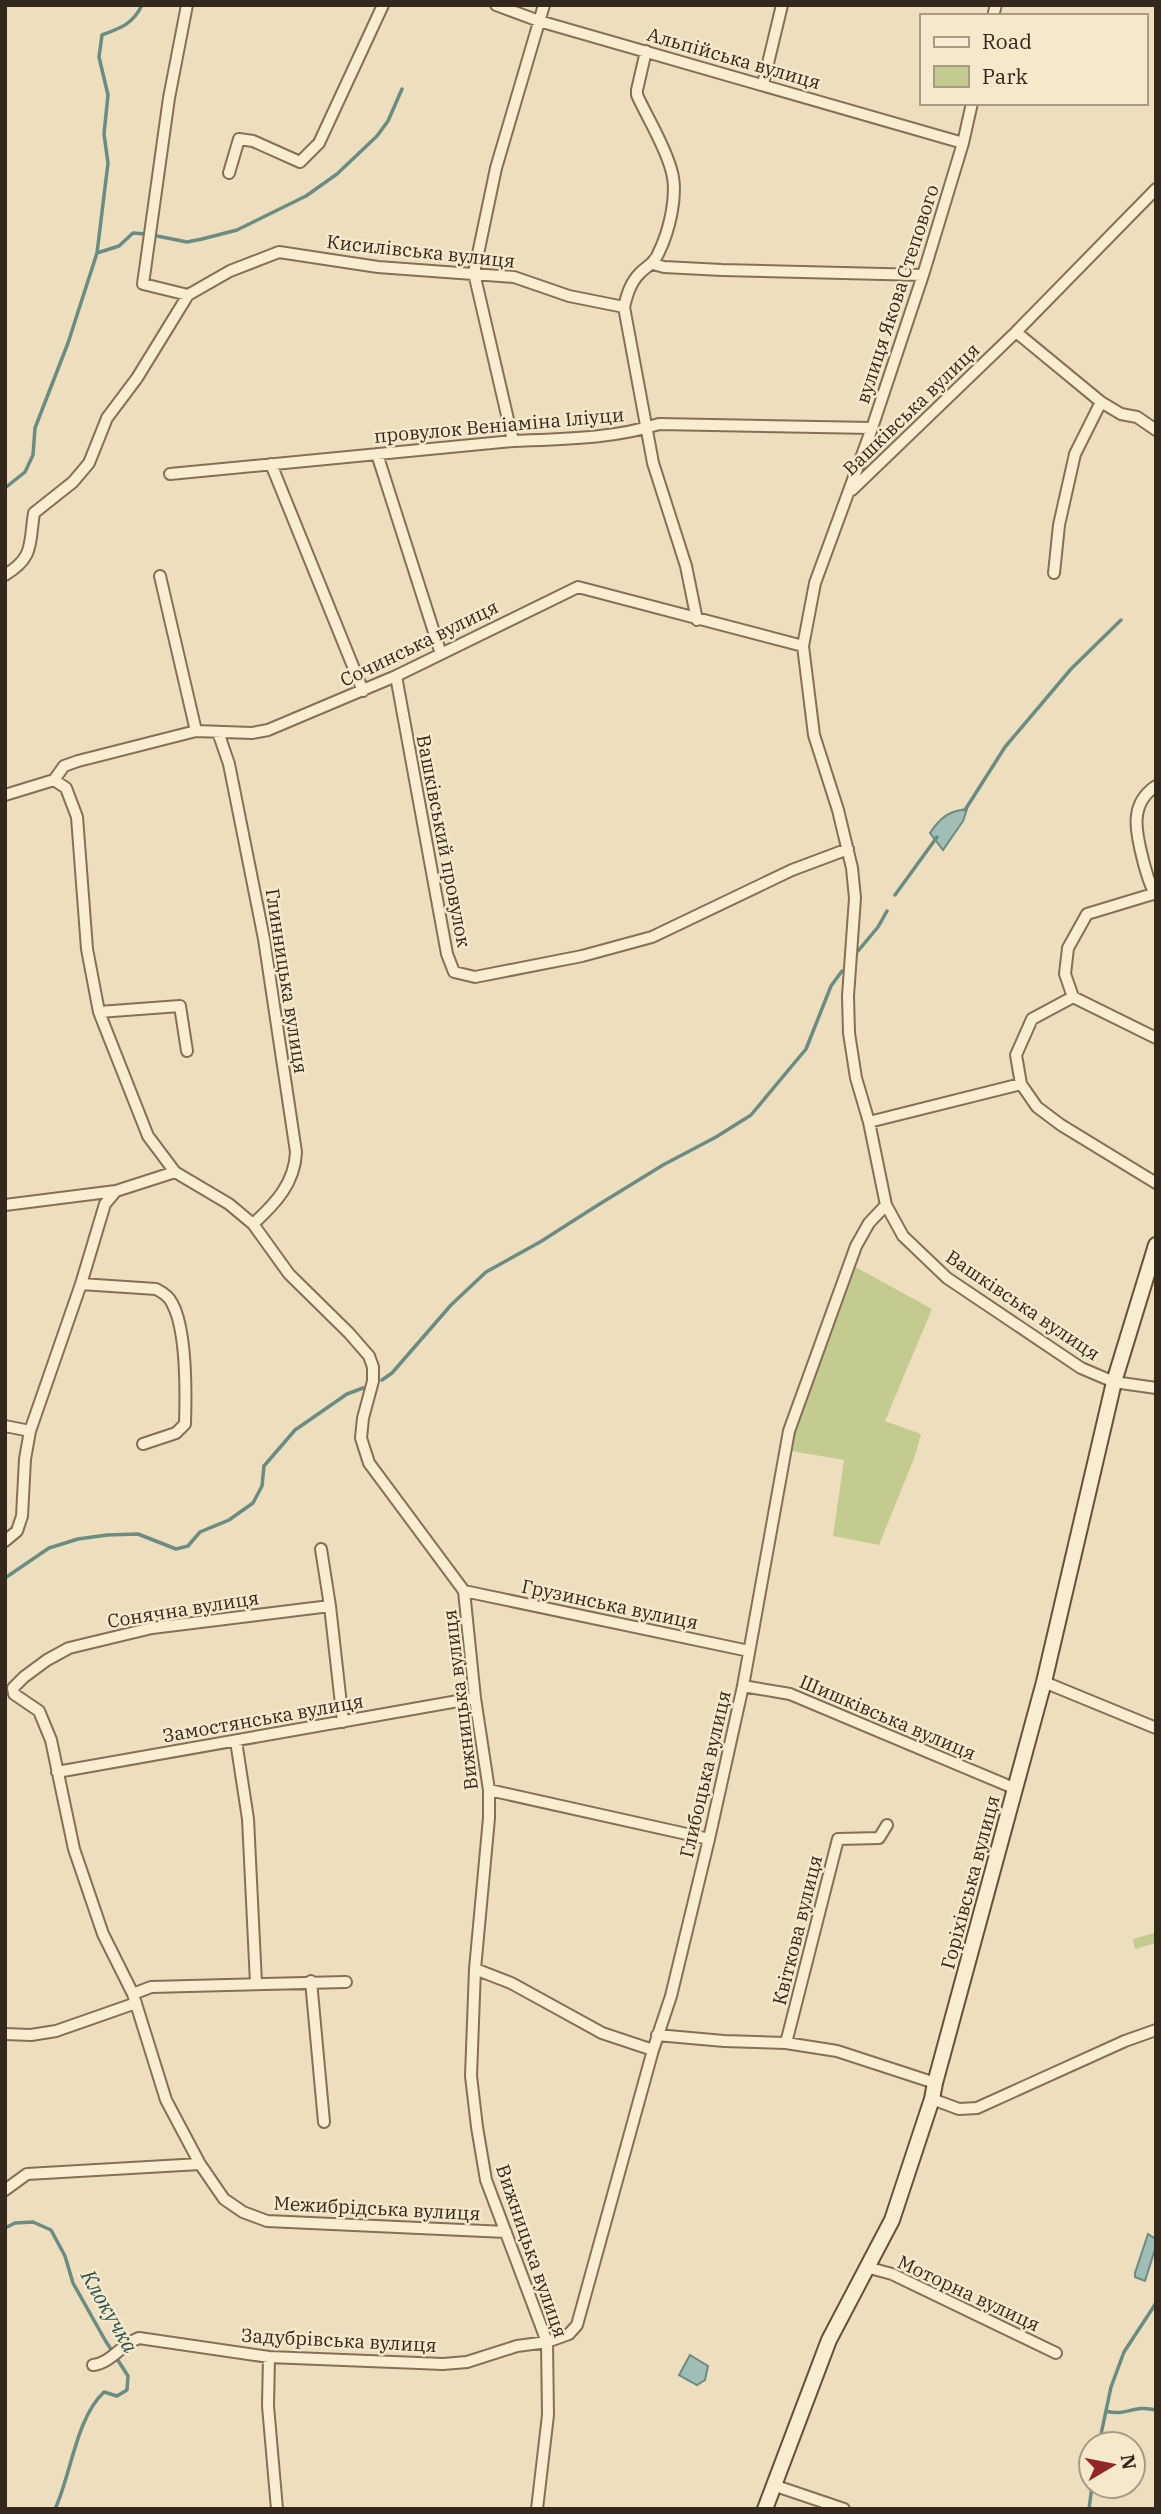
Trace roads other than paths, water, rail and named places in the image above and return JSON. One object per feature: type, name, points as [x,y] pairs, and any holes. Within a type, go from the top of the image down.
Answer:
[{"type":"street","points":[[187,5],[169,98],[143,284],[188,295]]},
{"type":"street","points":[[229,173],[239,139],[253,141],[300,162],[319,143],[383,5]]},
{"type":"street","name":"Альпійська вулиця","points":[[496,5],[539,21],[963,143]]},
{"type":"street","points":[[513,441],[474,273],[496,168],[544,5]]},
{"type":"street","points":[[764,84],[782,5]]},
{"type":"street","points":[[646,51],[637,95],[671,169],[674,185],[666,230],[653,264],[639,274],[630,288],[624,307],[653,463],[686,566],[697,620]]},
{"type":"street","name":"вулиця Якова Степового","points":[[849,493],[923,275],[963,143],[972,105]]},
{"type":"street","name":"Вашківська вулиця","points":[[1156,189],[1016,332],[849,493],[815,583],[803,646],[814,735],[848,849],[855,898],[849,983],[849,1033],[856,1078],[869,1122],[886,1205],[903,1236],[947,1278],[1081,1368],[1114,1382],[1156,1388]]},
{"type":"street","name":"Кисилівська вулиця","points":[[5,575],[17,569],[28,555],[33,535],[34,513],[73,482],[89,463],[107,418],[137,378],[188,295],[230,271],[279,252],[378,267],[514,277],[569,296],[624,307]]},
{"type":"street","points":[[653,264],[733,271],[923,275]]},
{"type":"street","points":[[1016,332],[1101,402],[1121,414],[1137,417],[1156,430]]},
{"type":"street","points":[[1054,573],[1059,525],[1075,454],[1101,402]]},
{"type":"street","name":"провулок Веніаміна Іліуци","points":[[170,474],[513,441],[560,439],[647,428],[659,424],[872,428]]},
{"type":"street","points":[[377,454],[441,654]]},
{"type":"street","points":[[271,464],[363,691]]},
{"type":"street","points":[[160,576],[196,731]]},
{"type":"street","name":"Сочинська вулиця","points":[[54,780],[64,766],[78,761],[196,731],[251,733],[268,730],[396,676],[578,587],[803,646]]},
{"type":"street","name":"Вашківський провулок","points":[[396,676],[447,954],[454,972],[475,977],[582,956],[652,937],[792,870],[848,849]]},
{"type":"street","name":"Глинницька вулиця","points":[[218,732],[229,764],[262,926],[296,1152],[295,1167],[289,1183],[271,1208],[253,1224]]},
{"type":"street","points":[[5,794],[54,780]]},
{"type":"street","name":"Вижницька вулиця","points":[[54,780],[66,788],[77,817],[87,949],[99,1012],[148,1136],[175,1172],[229,1204],[253,1224],[289,1274],[369,1356],[373,1367],[373,1381],[363,1418],[361,1438],[369,1463],[464,1591],[475,1698],[489,1790],[489,1818],[475,1969],[471,2076],[486,2180],[547,2342],[548,2414],[537,2509]]},
{"type":"street","points":[[1156,786],[1142,799],[1136,817],[1136,831],[1155,895],[1087,914],[1068,948],[1065,974],[1073,997],[1156,1038]]},
{"type":"street","points":[[1073,997],[1032,1019],[1016,1055],[1021,1084],[1037,1107],[1060,1125],[1156,1183]]},
{"type":"street","points":[[99,1012],[180,1006],[187,1051]]},
{"type":"street","points":[[869,1122],[1021,1084]]},
{"type":"street","points":[[5,1205],[116,1191],[175,1172]]},
{"type":"street","points":[[5,1541],[17,1531],[22,1516],[25,1459],[30,1431],[81,1284],[105,1204],[116,1191]]},
{"type":"street","name":"Глибоцька вулиця","points":[[547,2342],[569,2334],[577,2325],[657,2035],[671,1996],[743,1686],[789,1431],[856,1245],[869,1223],[886,1205]]},
{"type":"street","name":"Горіхівська вулиця","points":[[765,2509],[828,2340],[892,2220],[932,2099],[934,2082],[1044,1682],[1114,1382],[1156,1245]]},
{"type":"street","points":[[81,1284],[156,1289],[173,1303],[182,1338],[185,1424],[176,1433],[143,1444]]},
{"type":"street","points":[[5,1426],[30,1431]]},
{"type":"street","points":[[321,1549],[343,1722]]},
{"type":"street","name":"Грузинська вулиця","points":[[464,1591],[749,1651]]},
{"type":"street","name":"Сонячна вулиця","points":[[13,1688],[39,1666],[69,1648],[152,1628],[330,1606]]},
{"type":"street","points":[[1044,1682],[1156,1728]]},
{"type":"street","name":"Шишківська вулиця","points":[[743,1686],[790,1694],[1016,1789]]},
{"type":"street","name":"Межибрідська вулиця","points":[[13,1688],[14,1694],[39,1711],[51,1741],[74,1849],[99,1922],[135,1999],[166,2100],[200,2164],[224,2199],[243,2212],[267,2221],[506,2232]]},
{"type":"street","name":"Замостянська вулиця","points":[[57,1772],[475,1698]]},
{"type":"street","points":[[236,1741],[248,1819],[256,1983]]},
{"type":"street","points":[[489,1790],[709,1839]]},
{"type":"street","name":"Квіткова вулиця","points":[[786,2043],[838,1839],[879,1838],[887,1825]]},
{"type":"street","points":[[475,1969],[511,1983],[602,2033],[653,2050]]},
{"type":"street","points":[[311,1981],[324,2122]]},
{"type":"street","points":[[5,2034],[31,2035],[56,2031],[135,1999],[151,1987],[346,1982]]},
{"type":"street","points":[[932,2099],[959,2109],[977,2108],[1156,2030]]},
{"type":"street","points":[[657,2035],[786,2043],[837,2051],[934,2082]]},
{"type":"street","points":[[5,2190],[27,2174],[200,2164]]},
{"type":"street","name":"Моторна вулиця","points":[[866,2267],[892,2274],[1056,2353]]},
{"type":"street","name":"Задубрівська вулиця","points":[[93,2365],[102,2364],[129,2341],[139,2338],[269,2357],[379,2362],[467,2362],[517,2346],[547,2342]]},
{"type":"street","points":[[269,2357],[268,2406],[277,2509]]},
{"type":"street","points":[[773,2485],[844,2509]]},
{"type":"water","points":[[967,809],[963,821],[943,850],[930,833],[945,816]]},
{"type":"water","points":[[1148,2234],[1156,2239],[1156,2246],[1145,2281],[1135,2277],[1135,2273]]},
{"type":"water","points":[[690,2355],[708,2366],[705,2380],[697,2385],[679,2375]]},
{"type":"waterway","points":[[5,488],[25,472],[33,455],[35,428],[68,343],[97,253],[108,163],[104,134],[108,95],[99,57],[102,35],[126,24],[135,17],[142,5]]},
{"type":"waterway","points":[[152,235],[187,242],[202,239],[237,230],[306,196],[337,174],[377,136],[388,121],[402,89]]},
{"type":"waterway","points":[[97,253],[119,246],[133,233],[145,234]]},
{"type":"waterway","points":[[965,810],[1005,747],[1071,669],[1121,620]]},
{"type":"waterway","points":[[895,895],[937,837]]},
{"type":"waterway","points":[[858,951],[878,927],[887,911]]},
{"type":"waterway","points":[[382,1380],[392,1373],[451,1305],[486,1272],[751,1115],[806,1049],[831,986],[842,971]]},
{"type":"waterway","points":[[5,1578],[49,1548],[78,1539],[138,1534],[176,1549],[188,1546],[200,1532],[229,1520],[253,1503],[262,1486],[264,1466],[295,1430],[347,1394],[363,1388]]},
{"type":"waterway","name":"Клокучка","points":[[5,2228],[15,2223],[33,2222],[51,2230],[65,2256],[73,2283],[128,2376],[127,2390],[117,2396],[104,2392],[87,2416],[55,2509]]},
{"type":"waterway","points":[[1102,2430],[1111,2387],[1124,2352],[1156,2303]]},
{"type":"waterway","points":[[1106,2411],[1119,2413],[1141,2408],[1156,2410]]},
{"type":"waterway","points":[[1089,2509],[1090,2500]]}]
